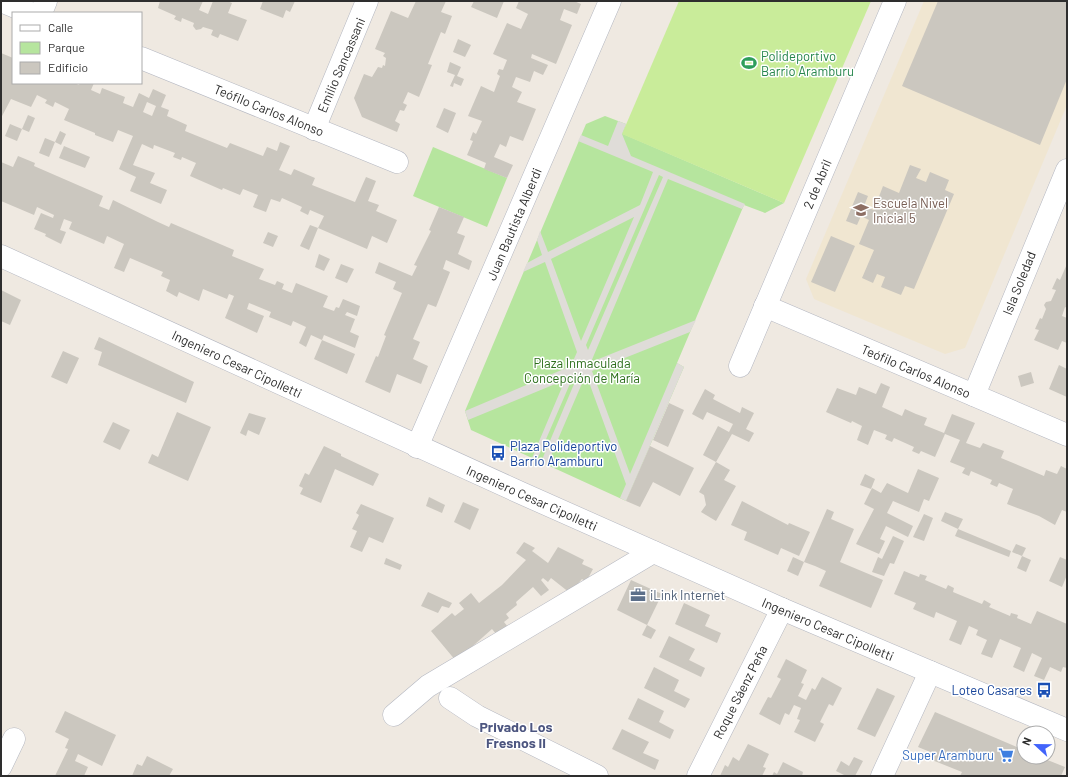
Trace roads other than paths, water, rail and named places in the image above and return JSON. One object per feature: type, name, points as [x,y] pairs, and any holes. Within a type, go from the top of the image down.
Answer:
[{"type":"street","points":[[1,1],[28,12]]},
{"type":"street","points":[[41,12],[46,1]]},
{"type":"street","name":"Emilio Sancassani","points":[[314,128],[367,1]]},
{"type":"street","name":"Juan Bautista Alberdi","points":[[417,447],[610,1]]},
{"type":"street","name":"2 de Abril","points":[[740,366],[895,1]]},
{"type":"street","name":"Teófilo Carlos Alonso","points":[[142,58],[397,162]]},
{"type":"street","name":"Isla Soledad","points":[[974,395],[1066,171]]},
{"type":"street","name":"Ingeniero Cesar Cipolletti","points":[[1,256],[417,447],[782,609],[1067,730]]},
{"type":"street","name":"Teófilo Carlos Alonso","points":[[765,306],[1067,435]]},
{"type":"street","points":[[394,715],[428,686],[654,552]]},
{"type":"street","name":"Roque Sáenz Peña","points":[[698,776],[782,609]]},
{"type":"street","points":[[882,776],[930,672]]},
{"type":"street","points":[[450,698],[477,716],[597,776]]},
{"type":"street","points":[[1,766],[14,739]]},
{"type":"place","name":"Polideportivo Barrio Aramburu","points":[[749,63]]},
{"type":"place","name":"Escuela Nivel Inicial 5","points":[[861,210]]},
{"type":"place","name":"Plaza Polideportivo Barrio Aramburu","points":[[498,453]]},
{"type":"place","name":"iLink Internet","points":[[638,595]]},
{"type":"place","name":"Loteo Casares","points":[[1044,690]]},
{"type":"place","name":"Super Aramburu","points":[[1006,755]]},
{"type":"district","name":"Privado Los Fresnos II","points":[[516,734]]},
{"type":"park label","name":"Plaza Inmaculada Concepción de María","points":[[582,370]]}]
